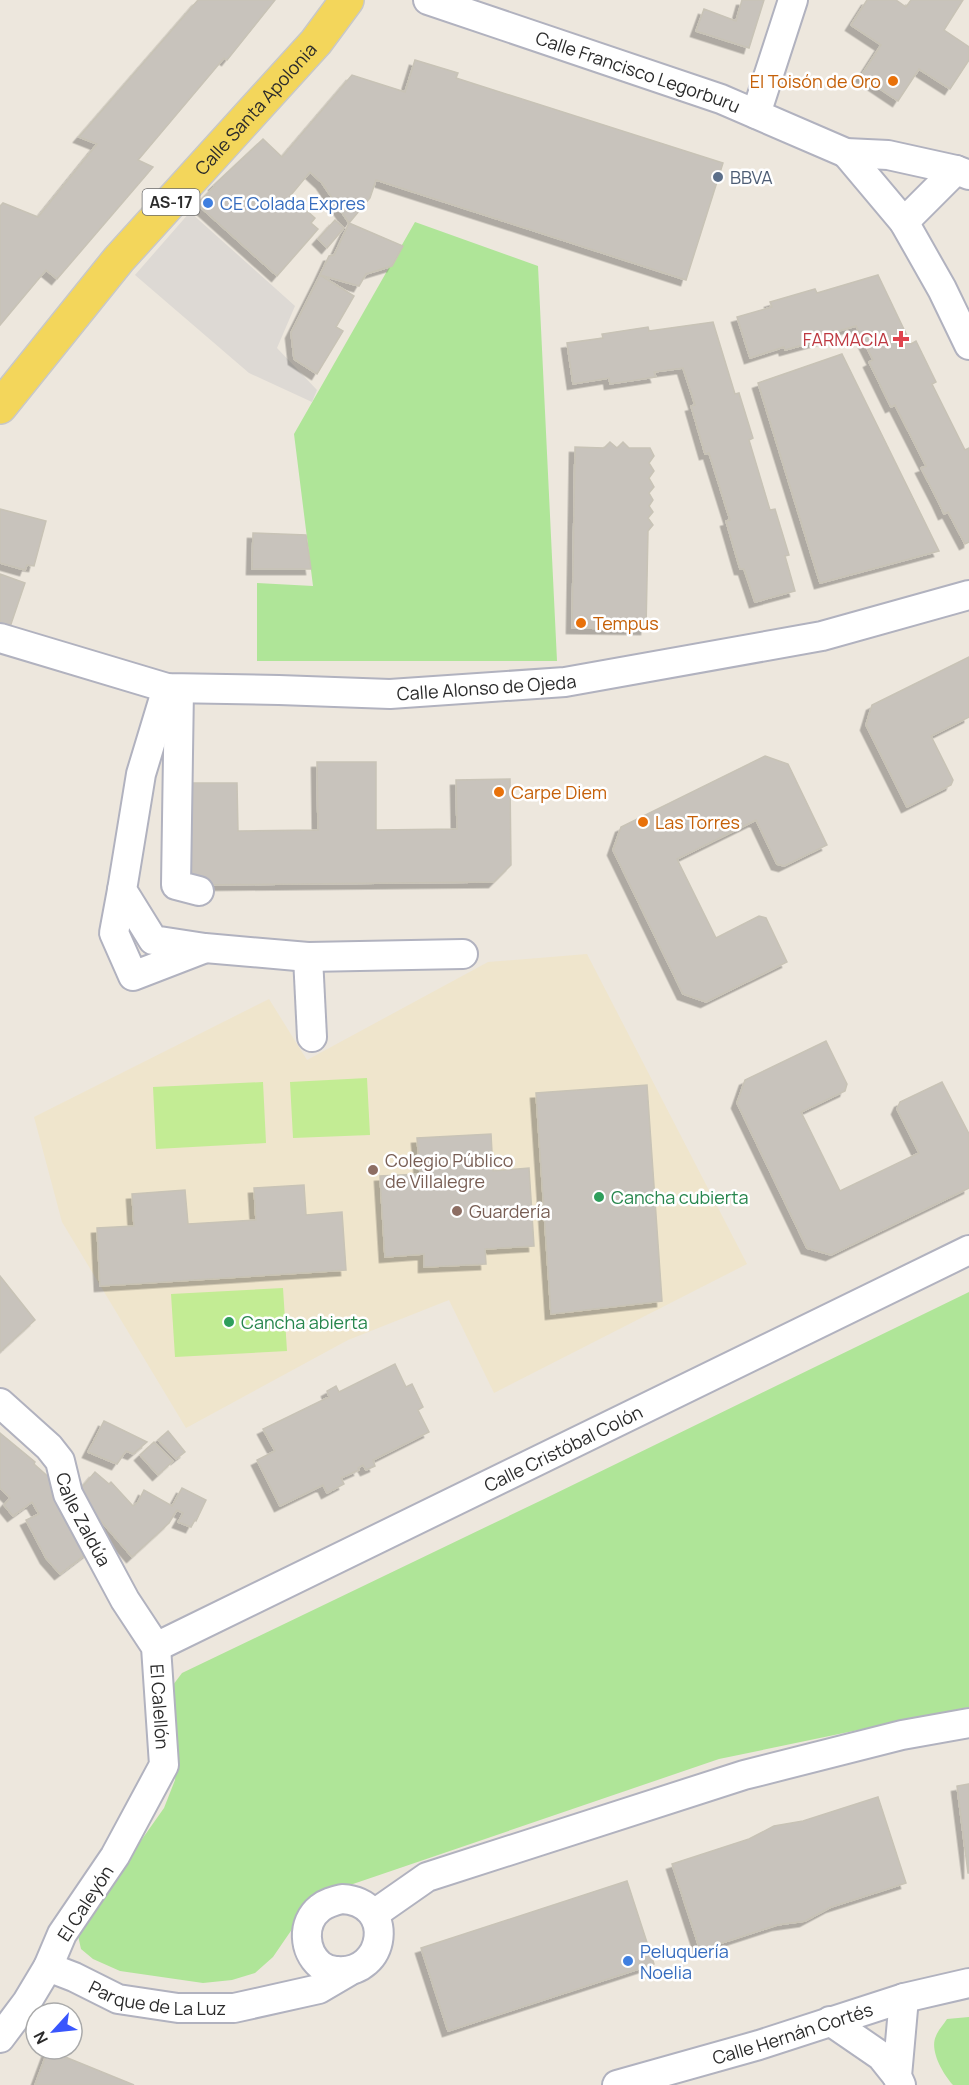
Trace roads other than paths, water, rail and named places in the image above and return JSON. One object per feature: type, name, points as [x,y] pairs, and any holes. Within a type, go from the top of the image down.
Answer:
[{"type":"main road","name":"Calle Santa Apolonia","points":[[0,407],[119,259],[316,42],[347,0]]},
{"type":"street","name":"Calle Francisco Legorburu","points":[[428,0],[721,99],[846,153]]},
{"type":"street","points":[[756,114],[794,0]]},
{"type":"street","points":[[846,153],[888,155],[963,172]]},
{"type":"street","points":[[846,153],[904,222],[942,289],[969,345]]},
{"type":"street","points":[[904,222],[963,172]]},
{"type":"street","name":"Calle Alonso de Ojeda","points":[[0,638],[173,688],[390,694],[565,682],[822,636],[969,595]]},
{"type":"street","points":[[173,688],[141,774],[114,933],[133,976],[205,948]]},
{"type":"street","points":[[173,688],[176,885],[199,891]]},
{"type":"street","points":[[122,890],[153,940],[205,948],[308,957],[463,954]]},
{"type":"street","points":[[308,957],[312,1037]]},
{"type":"street","name":"Calle Cristóbal Colón","points":[[156,1647],[969,1250]]},
{"type":"street","name":"Calle Zaldúa","points":[[0,1403],[49,1447],[60,1461],[68,1494],[125,1599],[156,1647]]},
{"type":"street","name":"El Calellón","points":[[156,1647],[165,1765]]},
{"type":"street","points":[[348,1972],[323,1968],[312,1957],[306,1936],[314,1915],[320,1908],[342,1899],[353,1899],[364,1904],[374,1914],[427,1877],[744,1775],[902,1735],[969,1723]]},
{"type":"street","name":"El Caleyón","points":[[0,2038],[27,2002],[48,1967],[62,1934],[115,1856],[165,1765]]},
{"type":"street","name":"Parque de La Luz","points":[[48,1967],[118,1999],[178,2008],[234,2008],[319,1989],[371,1958],[378,1941],[379,1928],[374,1914]]},
{"type":"street","name":"Parque de La Luz","points":[[269,1999],[312,1957]]},
{"type":"street","name":"Calle Hernán Cortés","points":[[617,2085],[759,2044],[904,1998],[969,1983]]},
{"type":"street","points":[[899,2080],[904,1998]]},
{"type":"street","points":[[830,2021],[881,2056],[899,2080]]},
{"type":"place","name":"El Toisón de Oro","points":[[893,81]]},
{"type":"place","name":"BBVA","points":[[718,177]]},
{"type":"place","name":"CE Colada Expres","points":[[208,203]]},
{"type":"place","name":"FARMACIA","points":[[901,339]]},
{"type":"place","name":"Tempus","points":[[581,623]]},
{"type":"place","name":"Carpe Diem","points":[[499,792]]},
{"type":"place","name":"Las Torres","points":[[643,822]]},
{"type":"place","name":"Colegio Público de Villalegre","points":[[373,1170]]},
{"type":"place","name":"Cancha cubierta","points":[[599,1197]]},
{"type":"place","name":"Guardería","points":[[457,1211]]},
{"type":"place","name":"Cancha abierta","points":[[229,1322]]},
{"type":"place","name":"Peluquería Noelia","points":[[628,1961]]}]
